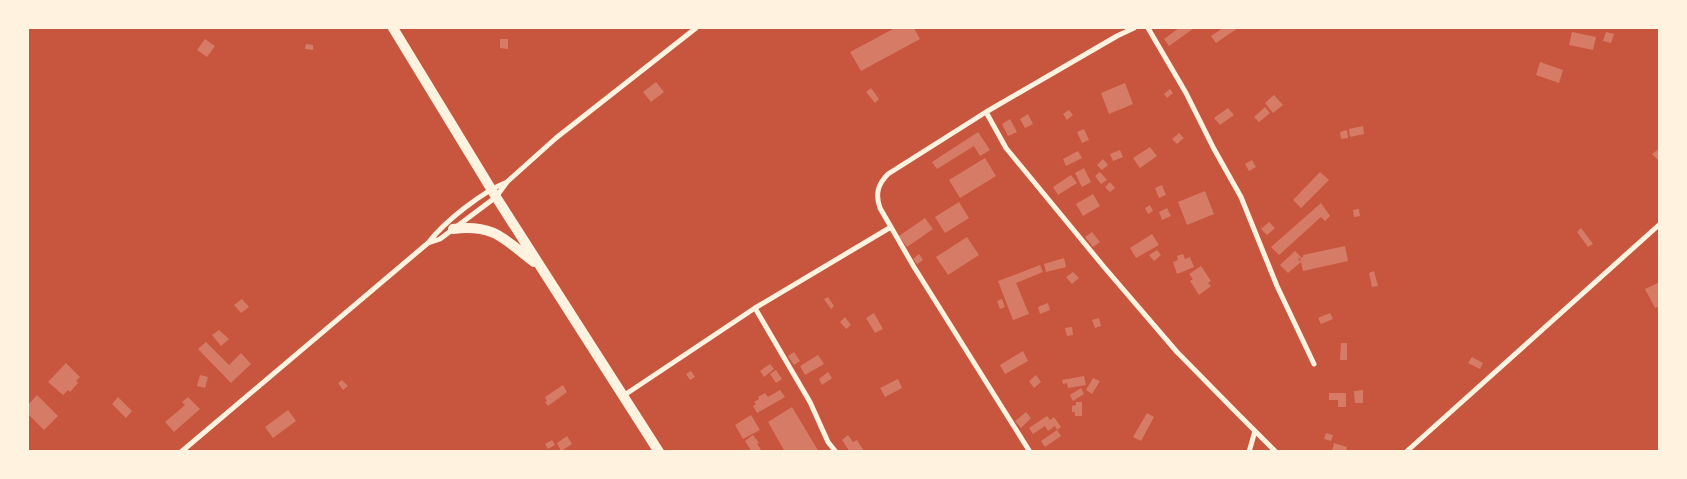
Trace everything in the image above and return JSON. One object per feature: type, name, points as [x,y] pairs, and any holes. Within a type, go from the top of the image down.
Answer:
[{"type":"highway","points":[[393,28],[539,265],[659,452]]},
{"type":"highway","points":[[453,230],[473,228],[488,230],[500,236],[539,265]]},
{"type":"street","points":[[181,452],[428,243],[436,234],[508,182],[556,138],[696,28]]},
{"type":"street","points":[[1030,452],[891,227],[877,199],[881,182],[888,174],[986,112],[1108,41],[1134,28]]},
{"type":"street","points":[[1148,28],[1186,93],[1241,197],[1281,294],[1314,364]]},
{"type":"street","points":[[986,112],[1006,148],[1104,267],[1177,352],[1276,452]]},
{"type":"street","points":[[428,243],[440,239],[453,230],[508,182]]},
{"type":"street","points":[[1406,452],[1660,224]]},
{"type":"street","points":[[624,396],[755,308],[891,227]]},
{"type":"street","points":[[755,308],[810,402],[828,442],[836,452]]},
{"type":"street","points":[[1249,452],[1255,431]]},
{"type":"building","points":[[895,28],[914,28],[920,39],[861,71],[850,52]]},
{"type":"building","points":[[1179,28],[1194,28],[1169,46],[1164,39]]},
{"type":"building","points":[[1223,28],[1238,28],[1216,43],[1211,36]]},
{"type":"building","points":[[1572,32],[1596,37],[1593,50],[1569,45]]},
{"type":"building","points":[[1606,32],[1614,34],[1611,43],[1603,41]]},
{"type":"building","points":[[205,39],[215,46],[207,57],[197,50]]},
{"type":"building","points":[[500,39],[508,39],[508,49],[500,48]]},
{"type":"building","points":[[306,44],[313,45],[313,50],[305,49]]},
{"type":"building","points":[[1540,62],[1563,70],[1559,83],[1536,75]]},
{"type":"building","points":[[656,82],[664,92],[651,102],[643,92]]},
{"type":"building","points":[[1125,83],[1133,104],[1109,114],[1101,93]]},
{"type":"building","points":[[871,88],[879,99],[875,103],[866,92]]},
{"type":"building","points":[[1170,89],[1173,93],[1167,98],[1164,94]]},
{"type":"building","points":[[1274,95],[1283,105],[1273,113],[1265,103]]},
{"type":"building","points":[[1265,107],[1270,113],[1259,122],[1254,117]]},
{"type":"building","points":[[1228,108],[1234,115],[1220,125],[1214,118]]},
{"type":"building","points":[[1069,110],[1073,115],[1067,120],[1063,114]]},
{"type":"building","points":[[1028,114],[1033,124],[1025,128],[1020,119]]},
{"type":"building","points":[[1010,119],[1017,132],[1008,136],[1002,124]]},
{"type":"building","points":[[1363,126],[1364,134],[1350,137],[1349,129]]},
{"type":"building","points":[[1084,129],[1089,140],[1082,143],[1077,132]]},
{"type":"building","points":[[1347,130],[1348,138],[1341,139],[1340,132]]},
{"type":"building","points":[[978,132],[990,150],[980,156],[974,146],[937,169],[932,162]]},
{"type":"building","points":[[1179,133],[1184,138],[1177,144],[1172,139]]},
{"type":"building","points":[[1150,147],[1157,156],[1140,168],[1133,158]]},
{"type":"building","points":[[1660,148],[1660,162],[1652,154]]},
{"type":"building","points":[[1120,150],[1123,157],[1113,161],[1110,154]]},
{"type":"building","points":[[1078,151],[1082,158],[1066,166],[1063,159]]},
{"type":"building","points":[[985,158],[996,176],[960,198],[949,180]]},
{"type":"building","points":[[1103,159],[1108,165],[1102,170],[1097,165]]},
{"type":"building","points":[[1252,160],[1256,167],[1249,171],[1245,164]]},
{"type":"building","points":[[1084,168],[1091,182],[1082,187],[1075,173]]},
{"type":"building","points":[[1100,172],[1107,180],[1101,184],[1095,176]]},
{"type":"building","points":[[1320,172],[1329,180],[1301,208],[1293,200]]},
{"type":"building","points":[[1071,175],[1077,183],[1058,195],[1053,187]]},
{"type":"building","points":[[1110,182],[1115,188],[1110,192],[1105,187]]},
{"type":"building","points":[[1162,185],[1166,195],[1159,198],[1155,188]]},
{"type":"building","points":[[1205,191],[1214,214],[1187,225],[1178,202]]},
{"type":"building","points":[[1093,194],[1100,206],[1083,216],[1076,204]]},
{"type":"building","points":[[959,202],[969,218],[945,233],[935,217]]},
{"type":"building","points":[[1321,203],[1330,216],[1325,221],[1321,217],[1279,255],[1271,247]]},
{"type":"building","points":[[1150,205],[1153,211],[1148,214],[1145,208]]},
{"type":"building","points":[[1167,208],[1171,216],[1162,220],[1159,212]]},
{"type":"building","points":[[1359,209],[1360,216],[1354,217],[1353,210]]},
{"type":"building","points":[[925,218],[933,229],[907,247],[899,236]]},
{"type":"building","points":[[1269,222],[1275,228],[1267,235],[1261,229]]},
{"type":"building","points":[[1581,228],[1593,244],[1588,247],[1577,232]]},
{"type":"building","points":[[1092,232],[1100,242],[1093,247],[1085,237]]},
{"type":"building","points":[[1152,234],[1159,245],[1136,258],[1130,248]]},
{"type":"building","points":[[967,237],[979,255],[948,275],[936,257]]},
{"type":"building","points":[[1345,246],[1348,261],[1303,271],[1300,258],[1303,255]]},
{"type":"building","points":[[1157,250],[1161,255],[1154,261],[1149,255]]},
{"type":"building","points":[[1295,251],[1301,257],[1298,259],[1301,262],[1288,273],[1280,265]]},
{"type":"building","points":[[919,254],[923,260],[917,264],[913,259]]},
{"type":"building","points":[[1183,254],[1185,259],[1190,257],[1194,267],[1177,274],[1173,262],[1178,260],[1177,256]]},
{"type":"building","points":[[1064,258],[1066,267],[1046,272],[1044,264]]},
{"type":"building","points":[[1040,265],[1043,272],[1016,283],[1029,314],[1013,320],[998,281]]},
{"type":"building","points":[[1201,266],[1211,281],[1208,283],[1211,286],[1199,295],[1190,281],[1193,279],[1189,274]]},
{"type":"building","points":[[1374,271],[1378,286],[1372,287],[1369,273]]},
{"type":"building","points":[[1073,272],[1079,278],[1072,284],[1066,277]]},
{"type":"building","points":[[1660,282],[1660,306],[1655,308],[1645,289]]},
{"type":"building","points":[[828,297],[834,306],[831,309],[824,299]]},
{"type":"building","points":[[242,299],[249,307],[241,313],[234,305]]},
{"type":"building","points":[[1002,299],[1005,307],[1000,309],[997,301]]},
{"type":"building","points":[[1048,303],[1050,310],[1040,314],[1038,307]]},
{"type":"building","points":[[874,313],[883,329],[875,333],[866,318]]},
{"type":"building","points":[[1330,313],[1333,319],[1321,324],[1318,318]]},
{"type":"building","points":[[845,317],[851,325],[846,329],[840,322]]},
{"type":"building","points":[[1099,318],[1101,326],[1095,328],[1092,320]]},
{"type":"building","points":[[1072,327],[1073,335],[1067,336],[1065,328]]},
{"type":"building","points":[[219,330],[229,339],[221,346],[212,335]]},
{"type":"building","points":[[206,342],[229,365],[241,353],[251,364],[231,383],[198,349]]},
{"type":"building","points":[[1341,343],[1347,343],[1347,360],[1340,360]]},
{"type":"building","points":[[1023,351],[1028,361],[1005,374],[1000,365]]},
{"type":"building","points":[[794,352],[800,361],[794,365],[788,356]]},
{"type":"building","points":[[818,355],[824,364],[805,375],[800,366]]},
{"type":"building","points":[[1472,357],[1483,363],[1480,369],[1468,363]]},
{"type":"building","points":[[66,363],[80,377],[76,381],[78,383],[70,392],[68,390],[63,395],[48,382]]},
{"type":"building","points":[[770,364],[774,369],[764,377],[760,371]]},
{"type":"building","points":[[776,370],[782,379],[776,383],[770,374]]},
{"type":"building","points":[[691,371],[695,377],[690,380],[686,374]]},
{"type":"building","points":[[828,372],[832,378],[822,385],[819,379]]},
{"type":"building","points":[[200,375],[208,377],[205,388],[197,386]]},
{"type":"building","points":[[1036,375],[1041,382],[1034,388],[1029,381]]},
{"type":"building","points":[[1084,376],[1086,385],[1068,388],[1067,383],[1063,384],[1062,380]]},
{"type":"building","points":[[1093,378],[1100,381],[1092,394],[1086,390]]},
{"type":"building","points":[[898,379],[902,388],[885,397],[880,388]]},
{"type":"building","points":[[342,380],[348,386],[343,390],[338,383]]},
{"type":"building","points":[[563,385],[567,392],[548,406],[545,402],[547,401],[545,397]]},
{"type":"building","points":[[1081,388],[1084,394],[1073,401],[1070,395]]},
{"type":"building","points":[[780,390],[785,397],[757,413],[753,406],[756,404],[754,402],[759,399],[758,397],[765,393],[768,397]]},
{"type":"building","points":[[1363,390],[1363,403],[1355,403],[1354,391]]},
{"type":"building","points":[[1329,393],[1346,393],[1346,407],[1338,407],[1338,400],[1329,400]]},
{"type":"building","points":[[37,395],[58,416],[44,430],[28,414],[28,405]]},
{"type":"building","points":[[118,397],[132,411],[126,418],[112,404]]},
{"type":"building","points":[[188,397],[200,409],[174,432],[165,422],[185,405],[182,402]]},
{"type":"building","points":[[1076,402],[1082,402],[1082,416],[1075,416],[1075,412],[1072,412],[1072,406],[1076,405]]},
{"type":"building","points":[[792,407],[819,452],[785,452],[768,422]]},
{"type":"building","points":[[288,410],[296,421],[273,438],[265,427]]},
{"type":"building","points":[[1026,412],[1031,418],[1021,428],[1015,421]]},
{"type":"building","points":[[1147,413],[1154,417],[1141,441],[1133,437]]},
{"type":"building","points":[[751,415],[760,430],[743,439],[735,425]]},
{"type":"building","points":[[1047,416],[1050,420],[1054,417],[1061,427],[1057,430],[1055,426],[1048,431],[1045,426],[1033,434],[1029,428]]},
{"type":"building","points":[[1057,430],[1061,436],[1045,447],[1041,441]]},
{"type":"building","points":[[1326,433],[1333,435],[1331,441],[1324,439]]},
{"type":"building","points":[[753,435],[761,449],[757,452],[752,452],[745,441]]},
{"type":"building","points":[[848,435],[853,442],[857,440],[864,451],[850,452],[842,440]]},
{"type":"building","points":[[567,436],[572,444],[561,451],[557,443]]},
{"type":"building","points":[[552,440],[555,445],[548,449],[545,444]]},
{"type":"building","points":[[1334,443],[1347,447],[1346,452],[1332,451]]}]
